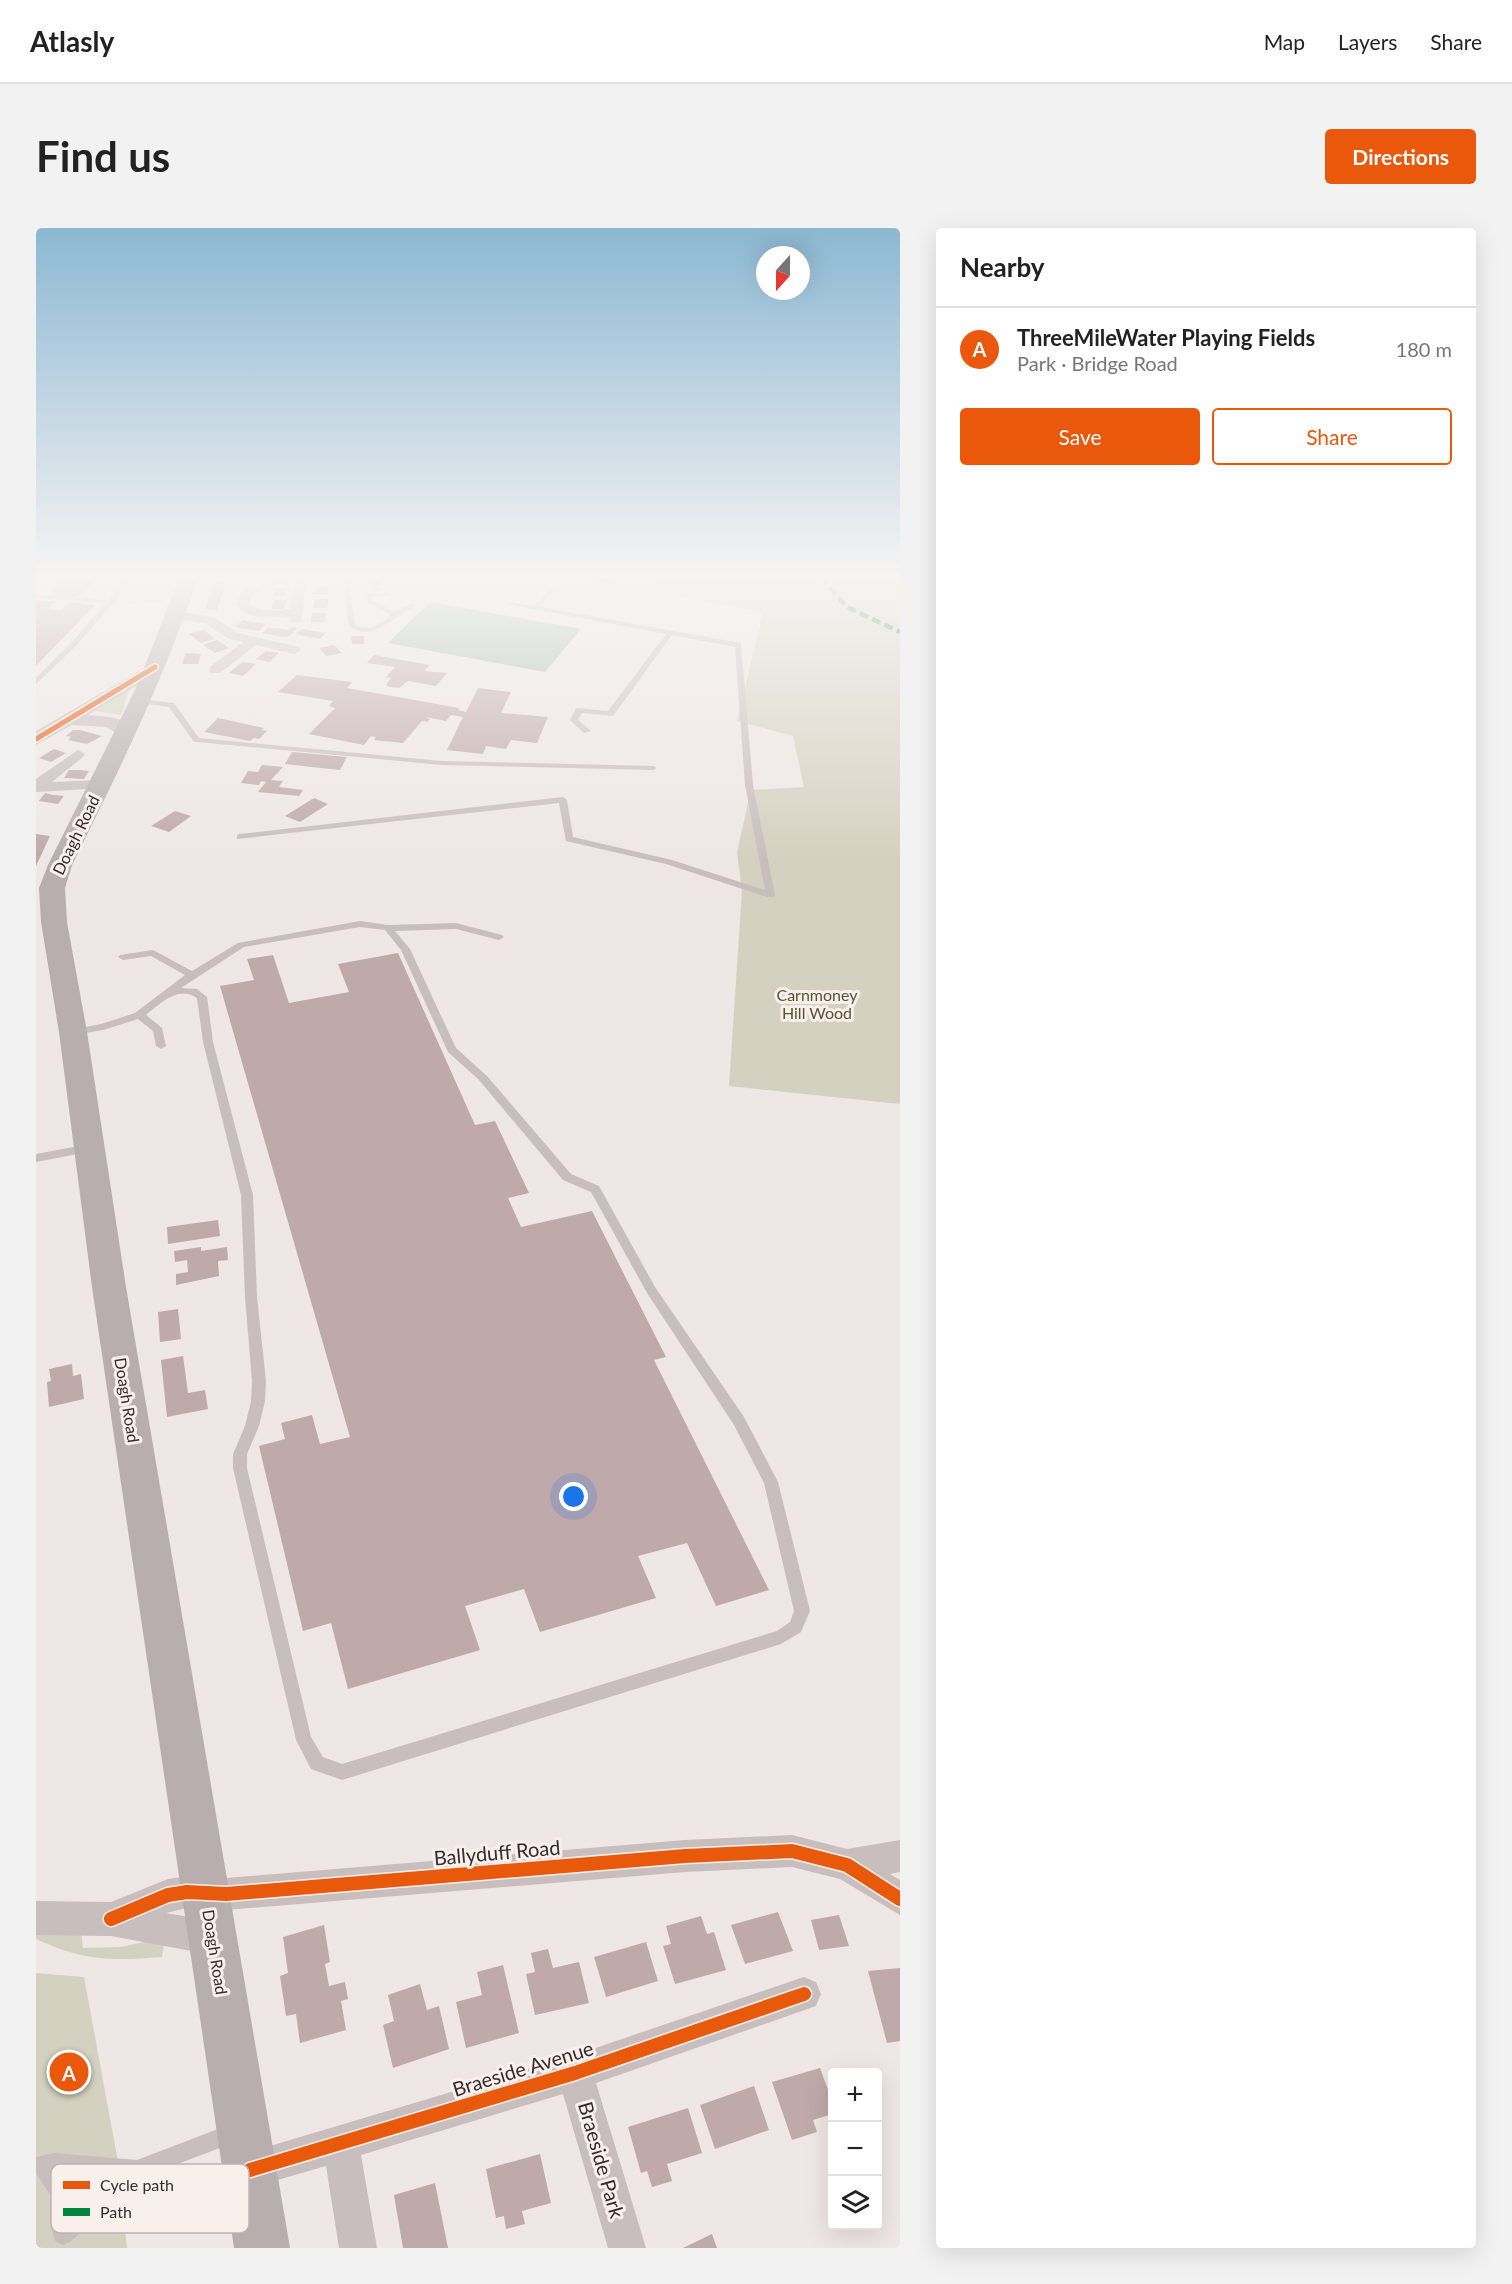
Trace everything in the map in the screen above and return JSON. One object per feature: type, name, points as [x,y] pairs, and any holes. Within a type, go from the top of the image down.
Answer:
[{"type":"main road","name":"Doagh Road","points":[[155,671],[60,865],[44,888],[54,922],[73,1032],[111,1299],[262,2248]]},
{"type":"street","points":[[36,739],[66,719],[150,671]]},
{"type":"street","points":[[66,719],[110,722],[127,731]]},
{"type":"street","points":[[36,787],[78,754]]},
{"type":"street","points":[[36,787],[100,785]]},
{"type":"street","name":"Ballyduff Road","points":[[209,1916],[685,1856],[792,1851],[847,1865]]},
{"type":"street","points":[[847,1865],[900,1856]]},
{"type":"street","points":[[847,1865],[900,1899]]},
{"type":"street","points":[[111,1918],[168,1895],[187,1892],[209,1916]]},
{"type":"street","points":[[36,1918],[209,1916]]},
{"type":"street","name":"Braeside Avenue","points":[[247,2150],[341,2144],[575,2073],[804,1994]]},
{"type":"street","name":"Braeside Park","points":[[575,2073],[627,2248]]},
{"type":"street","points":[[341,2144],[358,2248]]},
{"type":"lane","points":[[587,731],[574,720],[579,710],[610,714],[641,671]]},
{"type":"lane","points":[[240,837],[563,800],[569,839],[669,862],[770,895],[749,785],[740,671]]},
{"type":"lane","points":[[142,701],[171,705],[197,740],[442,763],[653,768]]},
{"type":"lane","points":[[73,1032],[103,1027],[139,1016],[192,975],[242,945],[360,924],[388,928],[456,926],[499,937]]},
{"type":"lane","points":[[170,992],[193,991],[202,997],[208,1042],[247,1195],[251,1297],[259,1382],[258,1401],[252,1426],[240,1454],[240,1468],[304,1740],[317,1763],[342,1772],[781,1637],[796,1627],[802,1611],[771,1482],[740,1421],[651,1290],[595,1190],[567,1177],[483,1078],[452,1050],[405,950],[388,928]]},
{"type":"lane","points":[[123,957],[153,953],[192,975]]},
{"type":"lane","points":[[139,1016],[158,1030],[161,1046]]},
{"type":"lane","points":[[36,1158],[90,1148]]},
{"type":"lane","points":[[170,2164],[247,2150]]},
{"type":"lane","points":[[51,2176],[42,2165],[66,2164]]},
{"type":"green space","name":"Carnmoney Hill Wood","points":[[749,671],[900,671],[900,1104],[729,1086],[742,891],[737,852],[751,790],[804,787],[793,736],[737,721]]},
{"type":"green space","points":[[130,689],[121,715],[95,711]]},
{"type":"green space","points":[[81,1931],[83,1948],[120,1947],[154,1940],[164,1944],[162,1957],[98,1958],[68,1952],[36,1939],[36,1934]]},
{"type":"green space","points":[[36,1973],[84,1977],[118,2164],[51,2164],[51,2233],[126,2233],[127,2248],[36,2248]]},
{"type":"building","points":[[231,671],[248,671],[243,676],[229,673]]},
{"type":"building","points":[[391,671],[447,673],[436,686],[408,681],[399,688],[389,687],[386,685],[391,678],[386,677]]},
{"type":"building","points":[[297,675],[352,682],[347,688],[459,708],[458,710],[466,712],[478,688],[511,692],[501,713],[548,717],[537,743],[511,740],[506,749],[486,746],[483,754],[447,750],[463,717],[451,715],[446,721],[426,717],[430,719],[427,722],[422,721],[403,743],[374,740],[376,737],[371,736],[364,745],[309,734],[335,708],[329,706],[333,701],[278,692]]},
{"type":"building","points":[[218,718],[264,728],[262,730],[267,731],[259,739],[254,738],[250,741],[204,732]]},
{"type":"building","points":[[73,730],[102,736],[87,744],[68,740],[71,737],[66,736]]},
{"type":"building","points":[[54,749],[66,753],[51,762],[39,758]]},
{"type":"building","points":[[292,752],[347,757],[340,770],[285,764]]},
{"type":"building","points":[[262,765],[283,767],[271,780],[283,781],[279,787],[303,790],[299,796],[258,792],[266,782],[261,781],[259,785],[241,783],[248,771],[258,772]]},
{"type":"building","points":[[69,770],[89,771],[84,779],[64,778]]},
{"type":"building","points":[[45,793],[64,796],[58,804],[39,801]]},
{"type":"building","points":[[314,798],[328,804],[300,822],[285,816]]},
{"type":"building","points":[[175,811],[191,816],[169,832],[151,826]]},
{"type":"building","points":[[36,834],[50,836],[36,866]]},
{"type":"building","points":[[398,953],[475,1125],[495,1121],[529,1193],[508,1198],[521,1227],[592,1211],[666,1357],[654,1360],[769,1590],[716,1606],[687,1543],[638,1556],[656,1598],[540,1632],[524,1589],[465,1606],[480,1650],[348,1689],[331,1623],[303,1631],[259,1446],[285,1439],[281,1423],[312,1415],[320,1444],[350,1437],[220,986],[254,980],[247,959],[273,955],[289,1003],[349,992],[338,964]]},
{"type":"building","points":[[218,1220],[220,1236],[168,1244],[167,1227]]},
{"type":"building","points":[[201,1247],[201,1251],[227,1247],[228,1260],[218,1261],[219,1276],[176,1285],[176,1274],[188,1272],[187,1260],[175,1262],[174,1251]]},
{"type":"building","points":[[178,1309],[181,1339],[160,1342],[158,1312]]},
{"type":"building","points":[[183,1356],[188,1393],[205,1390],[208,1409],[167,1417],[161,1360]]},
{"type":"building","points":[[72,1364],[73,1376],[81,1374],[84,1399],[49,1407],[47,1382],[51,1381],[49,1369]]},
{"type":"building","points":[[778,1912],[793,1951],[745,1964],[731,1925]]},
{"type":"building","points":[[839,1915],[849,1946],[819,1950],[811,1920]]},
{"type":"building","points":[[701,1916],[707,1934],[714,1932],[726,1970],[675,1984],[663,1946],[671,1944],[666,1926]]},
{"type":"building","points":[[324,1925],[330,1962],[325,1964],[329,1986],[345,1982],[348,1999],[341,2001],[346,2030],[300,2043],[296,2014],[286,2016],[280,1976],[288,1973],[283,1937]]},
{"type":"building","points":[[646,1942],[658,1981],[606,1997],[594,1957]]},
{"type":"building","points":[[548,1949],[553,1968],[579,1962],[589,2003],[535,2015],[526,1974],[535,1972],[531,1953]]},
{"type":"building","points":[[503,1965],[519,2033],[466,2048],[456,2002],[482,1995],[477,1972]]},
{"type":"building","points":[[900,1968],[900,2041],[887,2043],[868,1971]]},
{"type":"building","points":[[420,1984],[427,2010],[439,2006],[449,2049],[393,2068],[383,2025],[394,2021],[388,1995]]},
{"type":"building","points":[[820,2068],[828,2090],[828,2115],[813,2120],[817,2132],[792,2140],[772,2082]]},
{"type":"building","points":[[754,2086],[769,2130],[715,2149],[700,2105]]},
{"type":"building","points":[[688,2108],[702,2153],[667,2164],[672,2181],[652,2187],[647,2171],[641,2173],[628,2127]]},
{"type":"building","points":[[540,2154],[551,2203],[522,2211],[525,2224],[506,2229],[504,2216],[496,2218],[486,2169]]},
{"type":"building","points":[[435,2183],[448,2248],[403,2248],[394,2195]]},
{"type":"building","points":[[712,2234],[717,2248],[683,2248]]},
{"type":"cycle path","points":[[36,739],[148,671]]},
{"type":"cycle path","points":[[111,1919],[168,1895],[187,1892],[226,1894],[685,1856],[792,1851],[847,1865],[900,1899]]},
{"type":"cycle path","points":[[250,2170],[575,2073],[804,1994]]},
{"type":"place","name":"ThreeMileWater Playing Fields","points":[[69,2072]]}]
